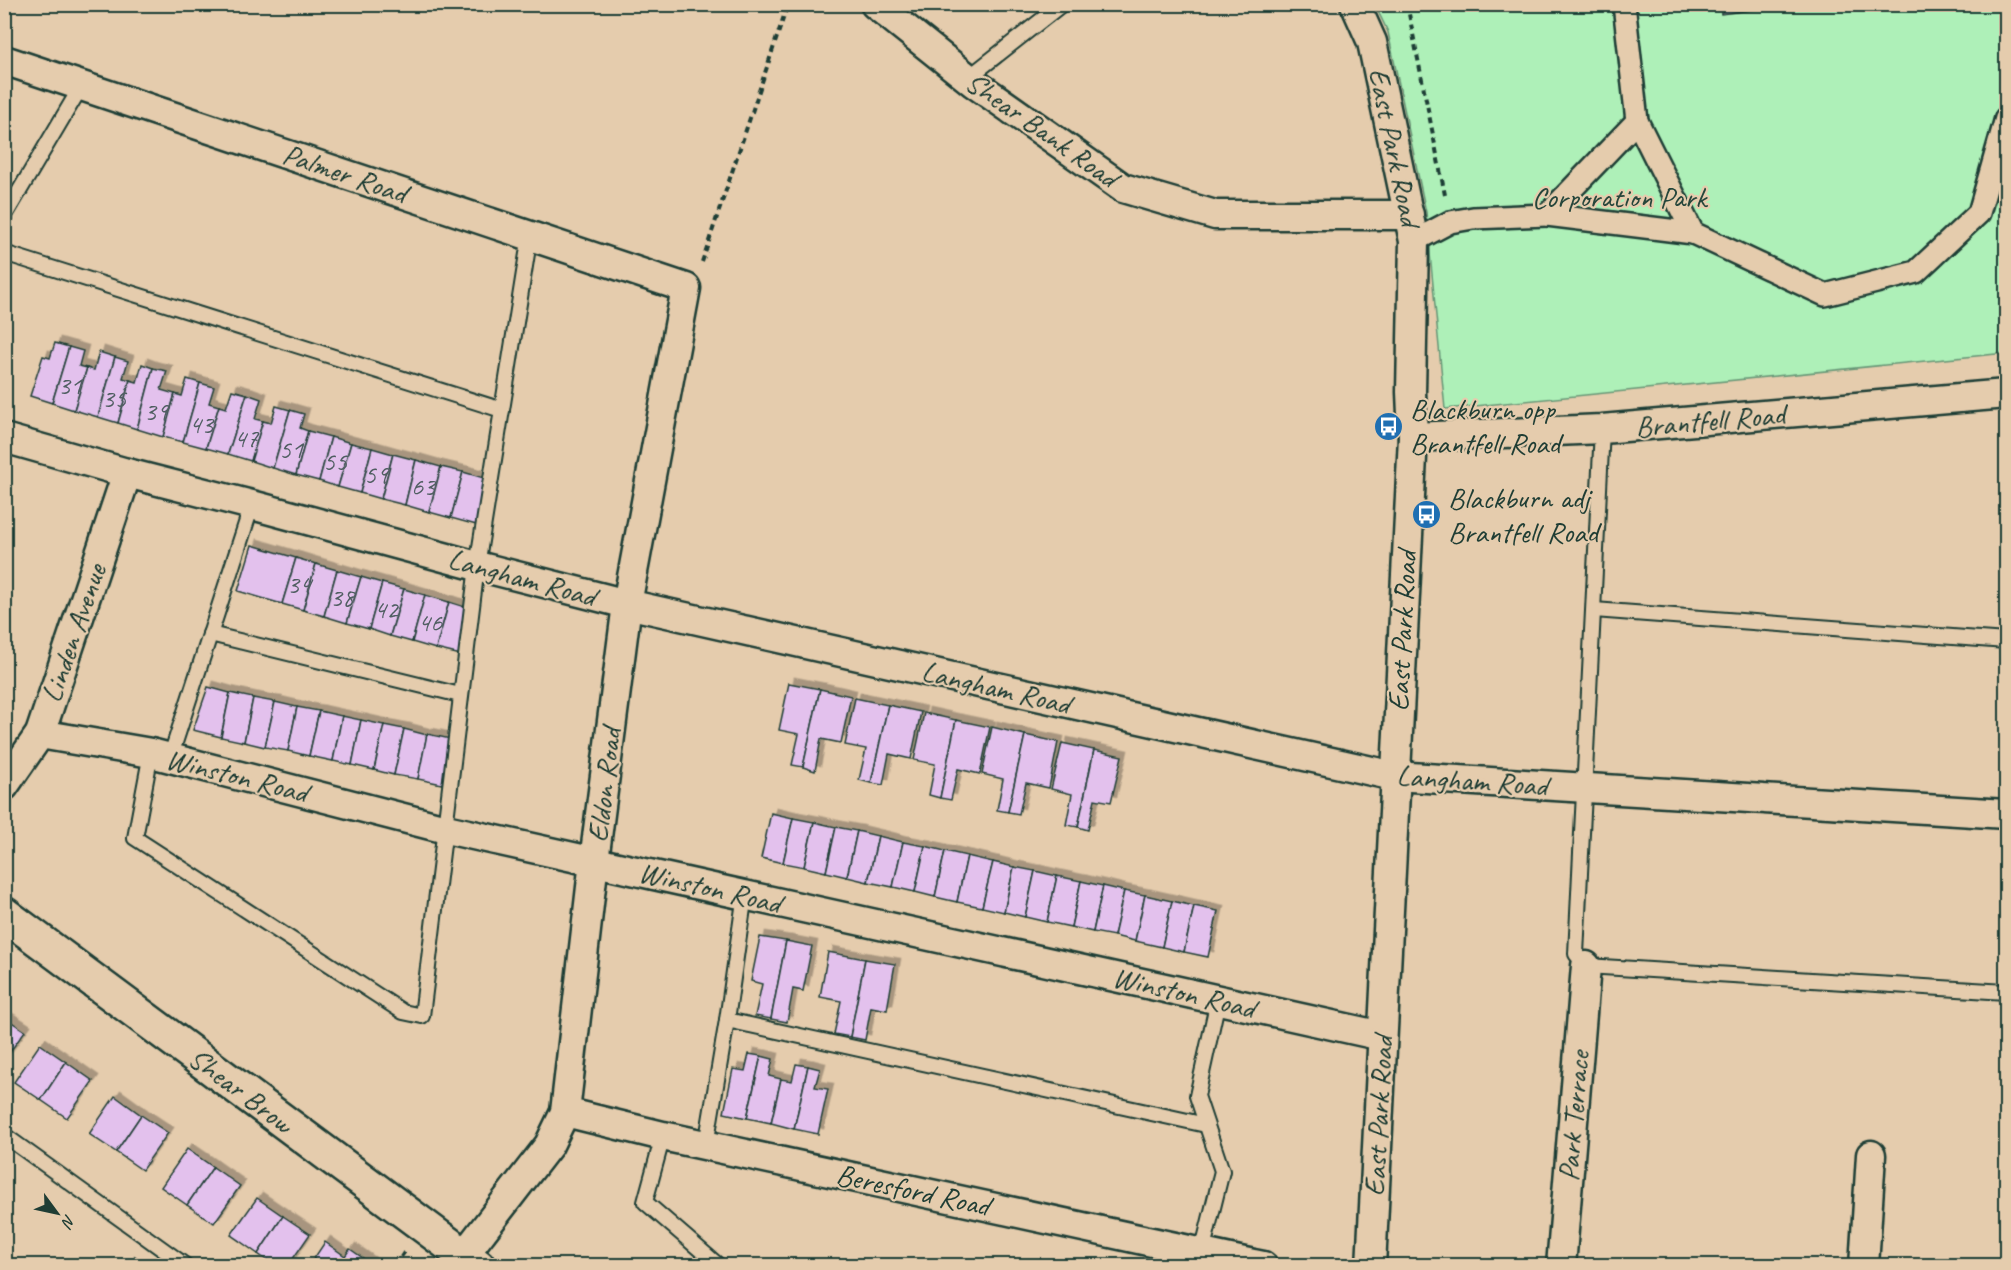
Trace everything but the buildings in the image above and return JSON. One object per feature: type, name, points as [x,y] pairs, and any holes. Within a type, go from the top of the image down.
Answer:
[{"type":"main road","name":"Shear Brow","points":[[4,914],[471,1260]]},
{"type":"street","name":"Shear Bank Road","points":[[874,4],[968,78],[1123,188],[1215,214],[1412,228]]},
{"type":"street","name":"East Park Road","points":[[1355,4],[1372,42],[1412,228],[1413,437],[1394,776],[1371,1266]]},
{"type":"street","points":[[1624,4],[1637,121],[1693,233]]},
{"type":"street","name":"Palmer Road","points":[[4,60],[686,288]]},
{"type":"street","points":[[1412,228],[1473,218],[1547,215],[1693,233],[1825,295],[1916,272],[1979,213],[2007,118]]},
{"type":"street","points":[[1547,215],[1637,121]]},
{"type":"street","name":"Eldon Road","points":[[471,1260],[549,1145],[565,1112],[627,604],[686,288]]},
{"type":"street","name":"Brantfell Road","points":[[1413,437],[1602,429],[2007,394]]},
{"type":"street","name":"Langham Road","points":[[4,438],[127,473],[627,604],[1394,776],[2007,814]]},
{"type":"street","name":"Linden Avenue","points":[[4,786],[40,734],[127,473]]},
{"type":"street","name":"Winston Road","points":[[40,734],[160,756],[446,829],[1382,1036]]},
{"type":"street","name":"Park Terrace","points":[[1561,1266],[1586,966]]},
{"type":"street","name":"Beresford Road","points":[[565,1112],[663,1136],[1263,1266]]},
{"type":"street","points":[[1864,1266],[1871,1155]]},
{"type":"lane","points":[[968,78],[1062,4]]},
{"type":"lane","points":[[4,217],[82,85]]},
{"type":"lane","points":[[252,505],[210,634],[160,756],[135,838],[403,1012],[422,1016],[477,566],[530,235]]},
{"type":"lane","points":[[4,253],[502,410]]},
{"type":"lane","points":[[1602,429],[1576,954],[1586,966],[2007,992]]},
{"type":"lane","points":[[1594,610],[2007,641]]},
{"type":"lane","points":[[210,634],[460,695]]},
{"type":"lane","points":[[706,1145],[745,894]]},
{"type":"lane","points":[[1202,1252],[1222,1171],[1197,1096],[1218,1000]]},
{"type":"lane","points":[[727,1020],[1206,1125]]},
{"type":"lane","points":[[4,1135],[186,1266]]},
{"type":"lane","points":[[663,1136],[645,1202],[719,1266]]},
{"type":"path","points":[[686,288],[702,262],[788,4]]},
{"type":"path","points":[[1407,4],[1450,222]]},
{"type":"green space","name":"Corporation Park","points":[[1375,5],[2006,5],[2006,353],[1445,409],[1426,212],[1388,32]]},
{"type":"place","name":"Blackburn opp Brantfell Road","points":[[1389,426]]},
{"type":"place","name":"Blackburn adj Brantfell Road","points":[[1427,515]]}]
